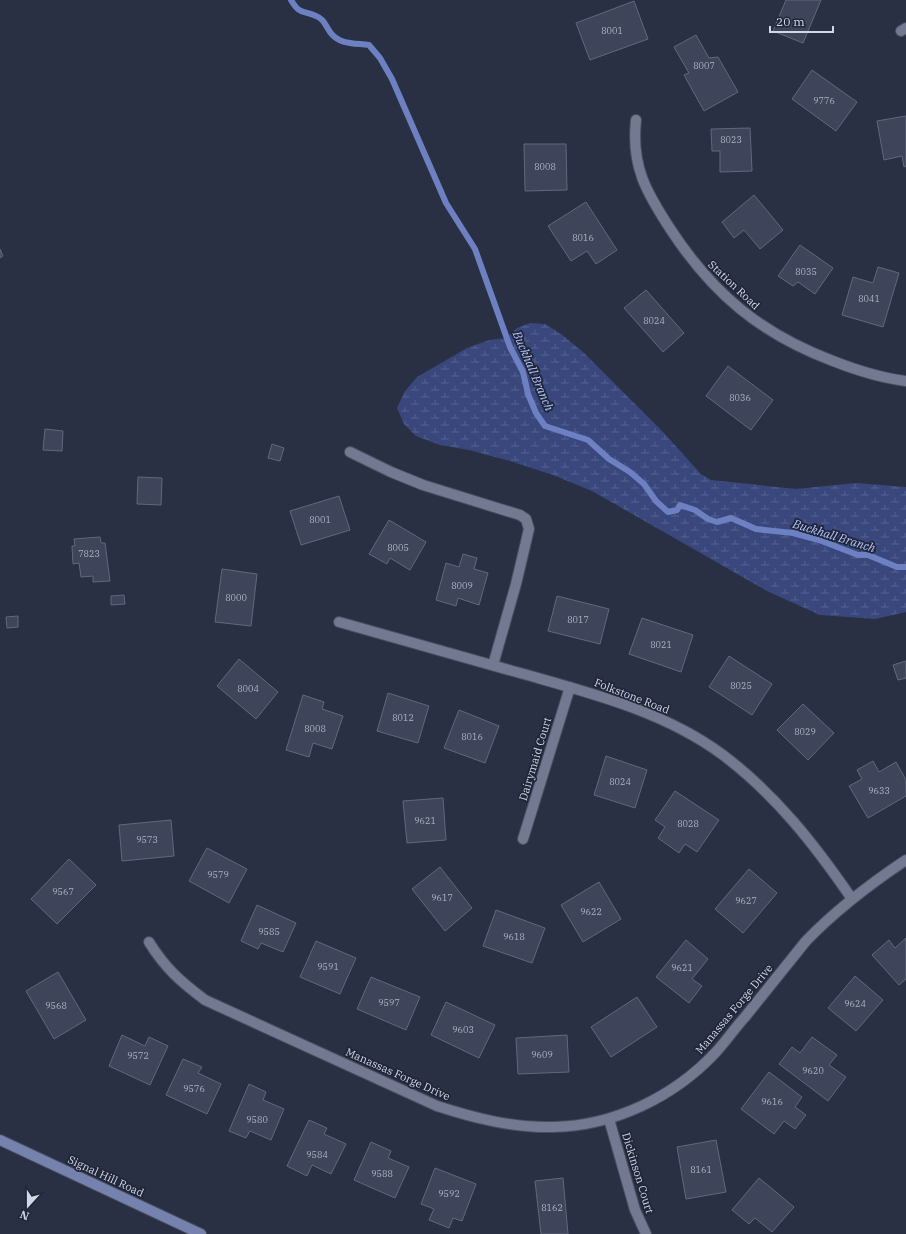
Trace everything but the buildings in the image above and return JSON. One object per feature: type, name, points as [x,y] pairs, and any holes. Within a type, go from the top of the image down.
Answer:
[{"type":"main road","name":"Signal Hill Road","points":[[0,1140],[201,1234]]},
{"type":"street","name":"Station Road","points":[[636,120],[634,142],[638,167],[648,192],[684,250],[710,282],[740,310],[774,334],[804,350],[854,369],[906,381]]},
{"type":"street","points":[[350,452],[391,472],[423,485],[520,515],[526,519],[529,529],[516,584],[493,665]]},
{"type":"street","name":"Folkstone Road","points":[[339,622],[570,687],[648,713],[679,728],[722,754],[749,775],[786,812],[821,854],[852,899]]},
{"type":"street","name":"Dairymaid Court","points":[[523,838],[570,687]]},
{"type":"street","name":"Manassas Forge Drive","points":[[149,942],[160,961],[179,981],[205,1000],[437,1106],[469,1116],[510,1124],[552,1128],[580,1125],[609,1119],[657,1098],[691,1075],[716,1052],[806,941],[852,899],[906,860]]},
{"type":"street","name":"Dickinson Court","points":[[609,1119],[635,1210],[646,1234]]},
{"type":"green space","points":[[530,323],[545,324],[561,334],[584,353],[662,431],[701,474],[711,480],[796,489],[856,483],[906,487],[906,612],[875,619],[820,615],[769,592],[592,491],[553,475],[510,461],[469,450],[440,445],[416,436],[404,424],[397,408],[405,391],[417,377],[467,348],[489,340],[506,338],[517,328]]},
{"type":"waterway","name":"Buckhall Branch","points":[[291,0],[299,10],[321,19],[330,32],[338,39],[348,43],[369,45],[380,58],[392,79],[446,203],[475,249],[510,347],[523,372],[528,394],[536,413],[545,426],[588,440],[609,459],[630,472],[644,484],[656,501],[668,512],[677,510],[680,505],[695,510],[708,519],[717,522],[731,518],[756,529],[793,533],[819,540],[858,555],[868,555],[897,567],[906,567]]}]
